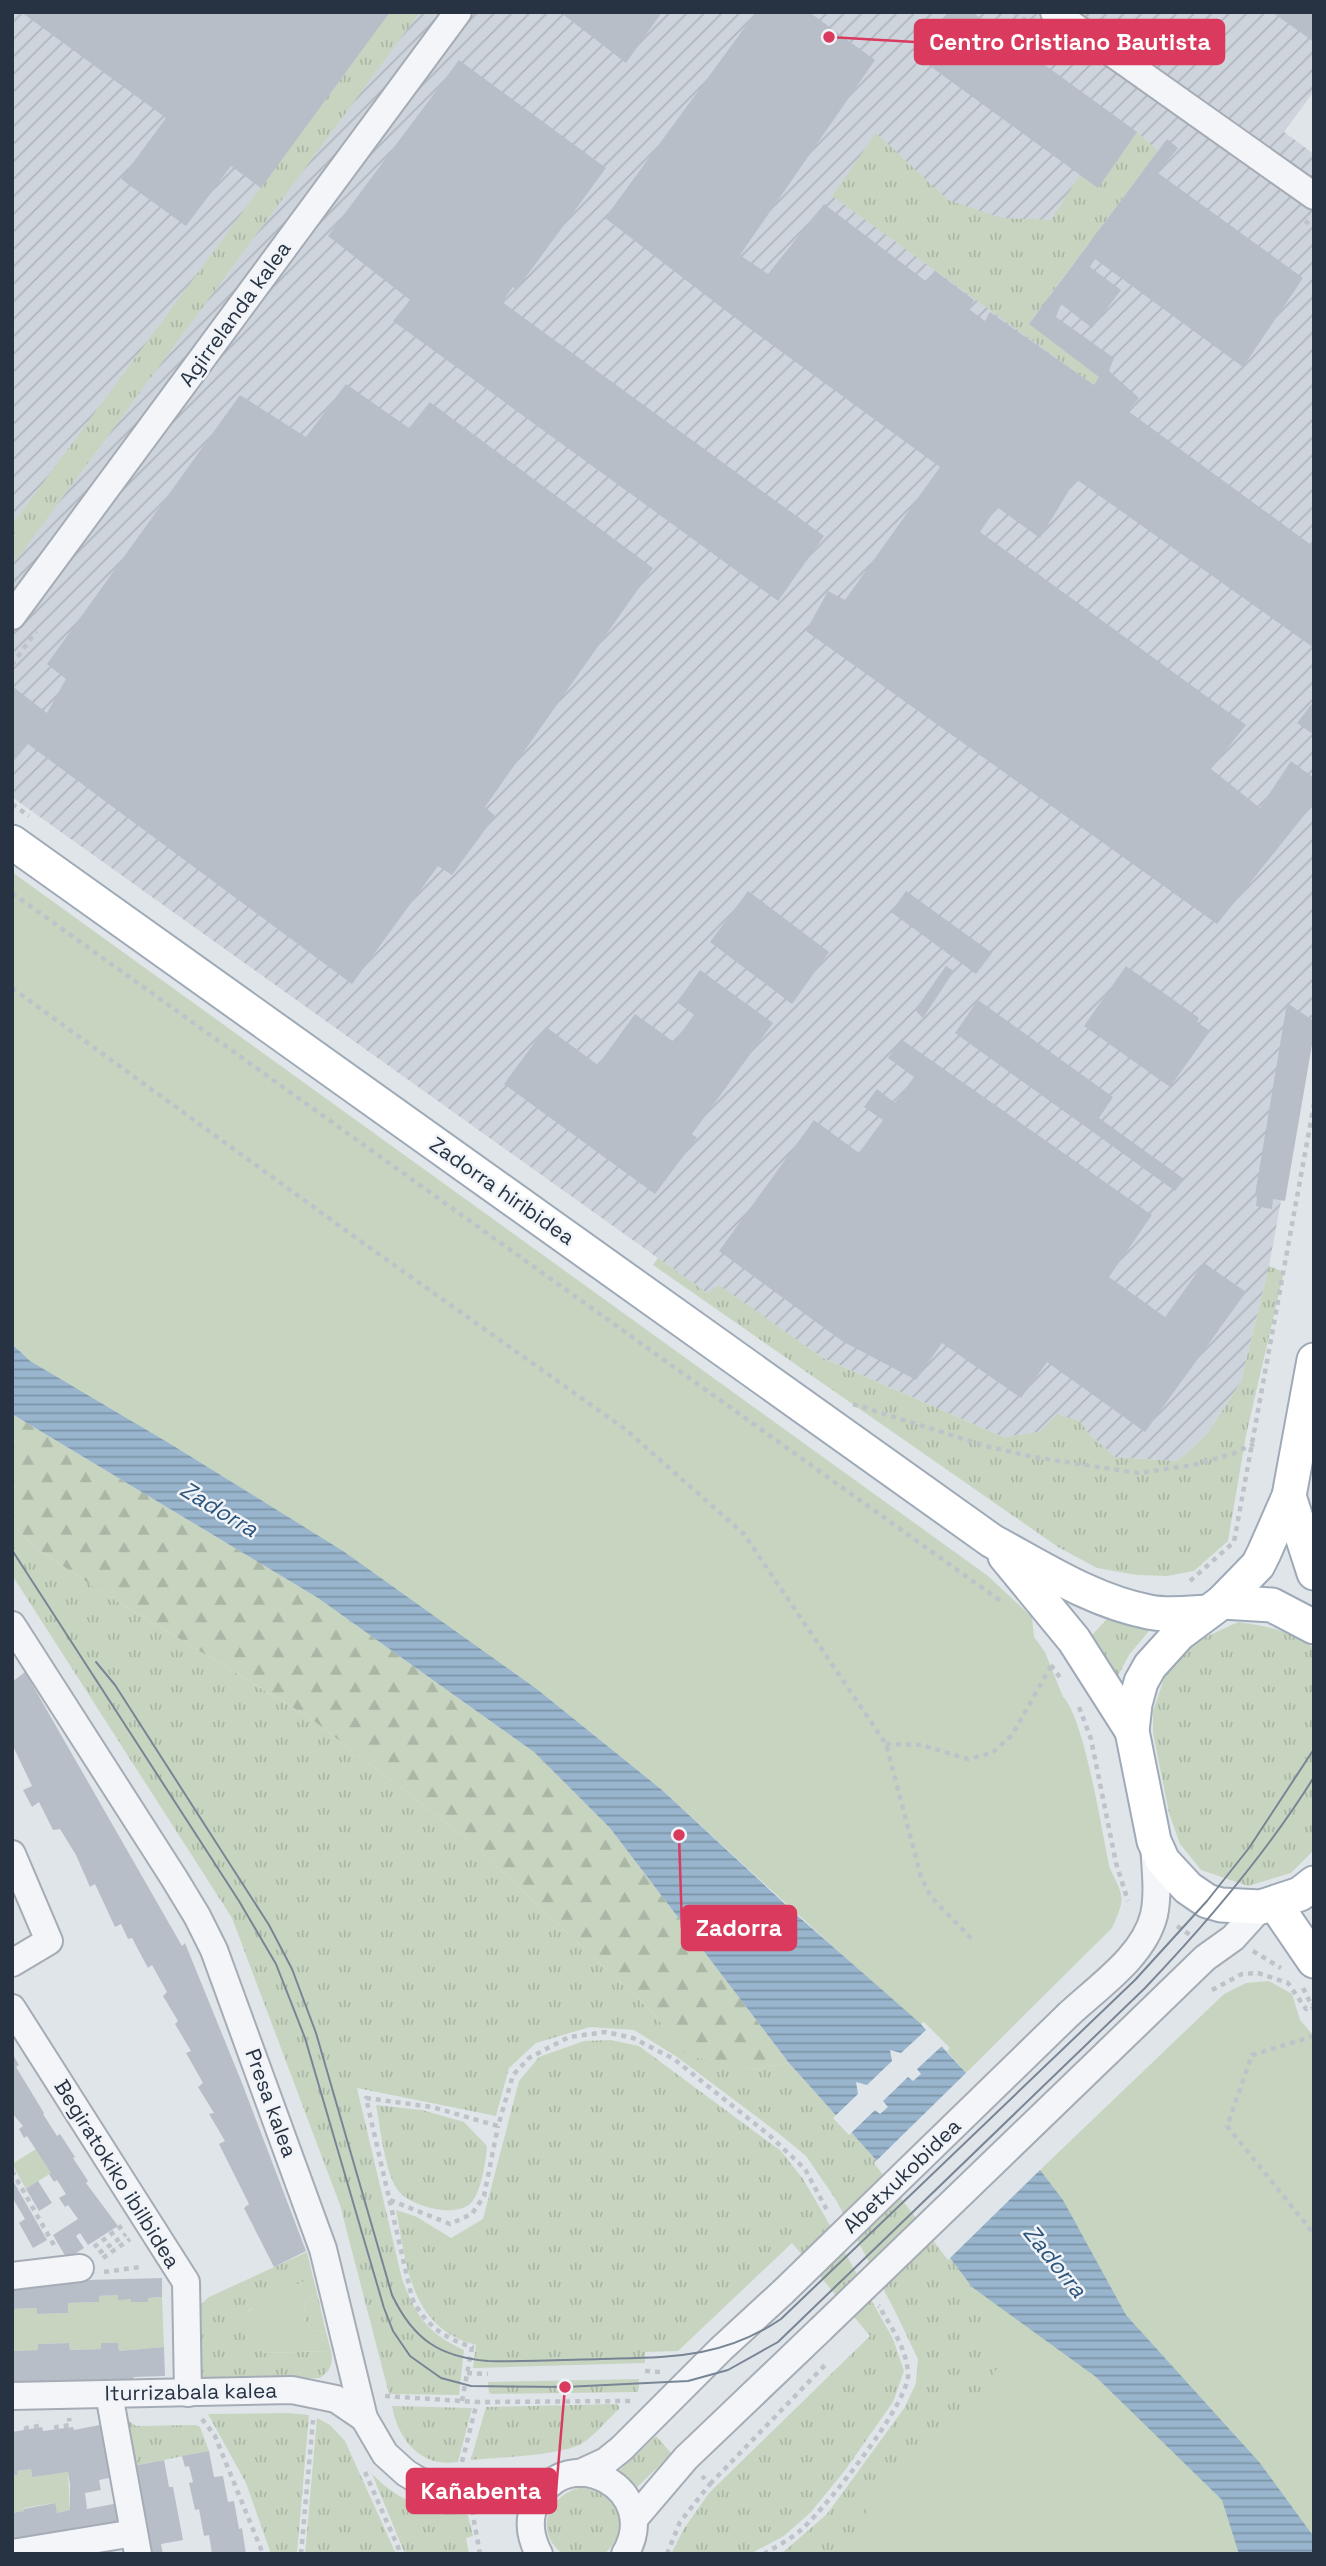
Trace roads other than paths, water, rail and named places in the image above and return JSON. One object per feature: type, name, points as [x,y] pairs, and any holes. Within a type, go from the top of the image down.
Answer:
[{"type":"main road","name":"Zadorra hiribidea","points":[[12,842],[992,1541],[1072,1584],[1150,1613],[1272,1605],[1314,1627]]},
{"type":"main road","points":[[1215,1607],[1258,1565],[1289,1496],[1313,1369]]},
{"type":"main road","points":[[1289,1496],[1314,1573]]},
{"type":"main road","name":"Zadorra hiribidea","points":[[992,1541],[1074,1640],[1132,1731]]},
{"type":"main road","name":"Zadorra hiribidea","points":[[1215,1607],[1179,1634],[1150,1666],[1138,1693],[1132,1731],[1154,1841],[1163,1861],[1175,1875],[1207,1901],[1221,1905],[1268,1905],[1300,1894],[1314,1883]]},
{"type":"main road","points":[[1268,1905],[1299,1971]]},
{"type":"street","name":"Agirrelanda kalea","points":[[17,601],[458,12]]},
{"type":"street","points":[[1054,12],[1314,197]]},
{"type":"street","name":"Presa kalea","points":[[12,1625],[186,1897],[214,1950],[323,2249],[376,2413],[385,2454],[406,2473],[421,2482],[467,2486],[551,2483],[580,2473]]},
{"type":"street","name":"Abetxukobidea","points":[[580,2473],[606,2461],[621,2449],[721,2349],[1138,1948],[1149,1931],[1154,1912],[1154,1841]]},
{"type":"street","points":[[12,1854],[49,1941],[12,1964]]},
{"type":"street","points":[[634,2519],[686,2458],[1205,1958],[1224,1945],[1268,1905]]},
{"type":"street","name":"Begiratokiko ibilbidea","points":[[12,2008],[186,2282],[189,2406]]},
{"type":"street","points":[[12,2276],[83,2265]]},
{"type":"street","name":"Iturrizabala kalea","points":[[12,2396],[110,2394],[189,2406],[292,2390],[336,2399],[376,2413]]},
{"type":"street","points":[[12,2553],[136,2543],[110,2394]]},
{"type":"street","points":[[580,2473],[595,2474],[615,2485],[630,2505],[634,2519],[629,2551]]},
{"type":"street","points":[[539,2554],[531,2533],[532,2509],[551,2483]]},
{"type":"water","points":[[12,1344],[30,1361],[343,1551],[538,1690],[662,1790],[799,1917],[921,2024],[966,2073],[1063,2200],[1126,2315],[1260,2463],[1314,2537],[1314,2554],[1239,2554],[1222,2500],[1096,2377],[972,2287],[877,2161],[789,2063],[610,1828],[534,1752],[318,1598],[12,1414]]},
{"type":"tram line","points":[[12,1550],[239,1901],[276,1964],[305,2038],[393,2331],[410,2356],[441,2378],[471,2386],[565,2387],[688,2381],[728,2370],[778,2342],[1145,1988],[1235,1887],[1314,1777]]},
{"type":"tram line","points":[[96,1662],[115,1685],[269,1925],[292,1969],[316,2033],[392,2295],[400,2310],[419,2334],[442,2350],[488,2361],[650,2358],[694,2353],[738,2342],[781,2319],[1135,1980],[1207,1901],[1249,1848],[1314,1749]]},
{"type":"place","name":"Centro Cristiano Bautista","points":[[829,37]]},
{"type":"place","name":"Zadorra","points":[[679,1835]]},
{"type":"place","name":"Kañabenta","points":[[565,2387]]}]
